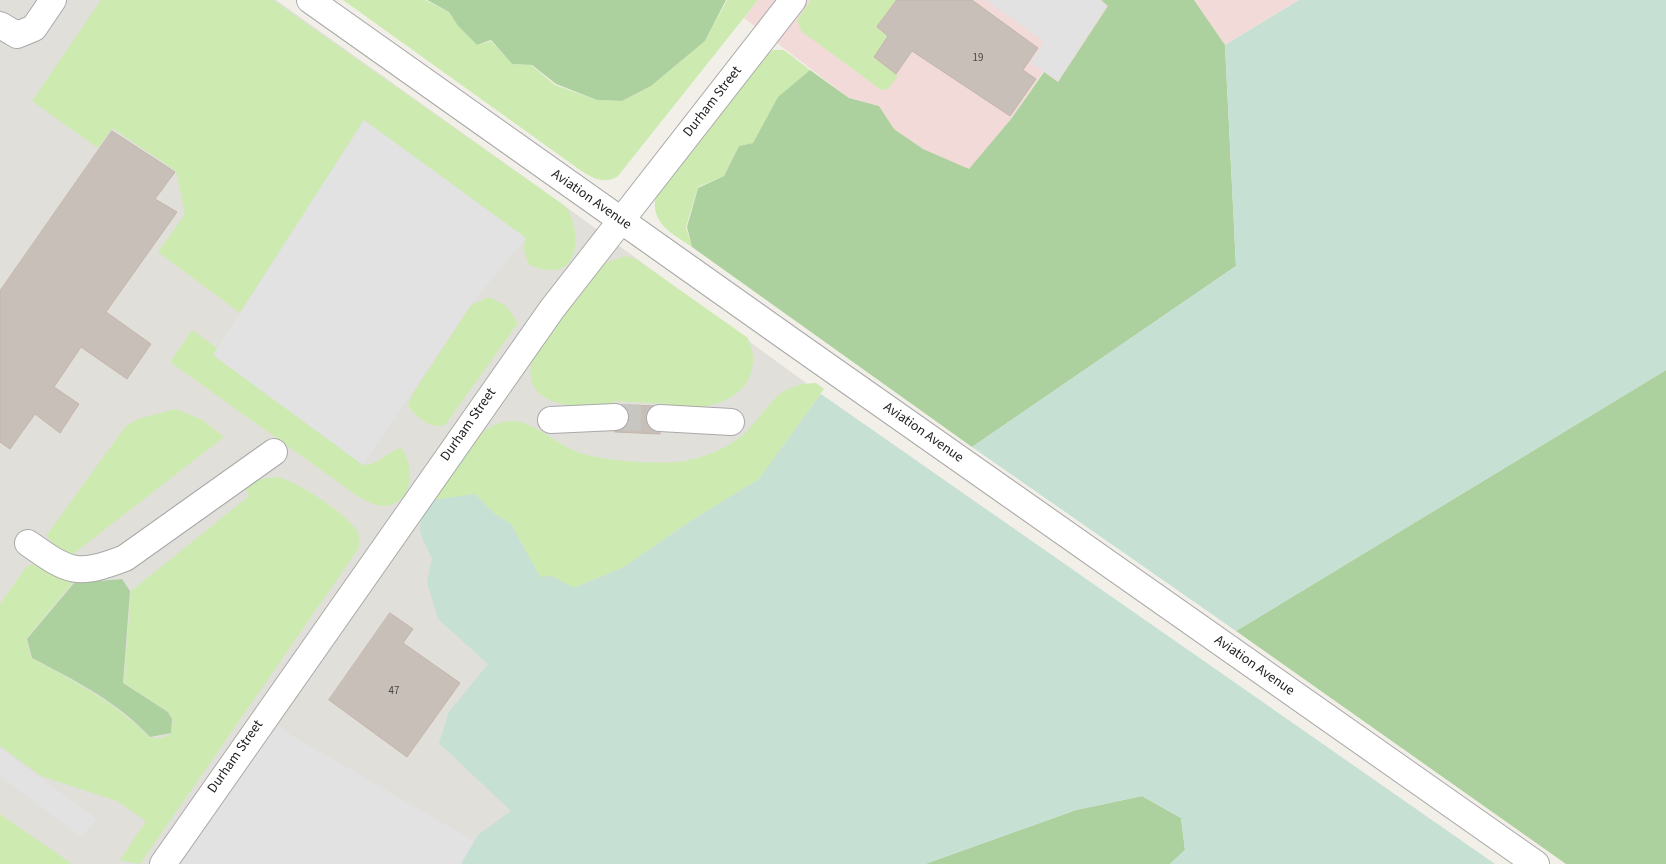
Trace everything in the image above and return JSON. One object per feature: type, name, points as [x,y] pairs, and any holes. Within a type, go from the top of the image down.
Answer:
[{"type":"street","points":[[0,25],[17,35],[34,28],[53,0]]},
{"type":"street","name":"Aviation Avenue","points":[[310,0],[1536,864]]},
{"type":"street","name":"Durham Street","points":[[163,864],[514,361],[620,220],[794,0]]},
{"type":"street","points":[[551,420],[615,417]]},
{"type":"street","points":[[660,418],[731,422]]},
{"type":"street","points":[[28,543],[58,564],[76,570],[98,569],[125,558],[274,452]]},
{"type":"shaded area","points":[[0,0],[276,0],[565,206],[821,394],[604,864],[0,864]]},
{"type":"shaded area","points":[[758,0],[1101,0],[1109,6],[1058,82],[1043,72],[1011,119],[969,170],[923,149],[894,129],[879,106],[849,98],[744,18]]},
{"type":"shaded area","points":[[986,0],[1100,0],[1107,6],[1058,81],[1031,63],[1044,42]]},
{"type":"shaded area","points":[[1194,0],[1299,0],[1225,45]]},
{"type":"shaded area","points":[[364,120],[526,238],[471,305],[363,465],[213,355]]},
{"type":"shaded area","points":[[277,724],[284,731],[474,841],[461,864],[179,864]]},
{"type":"shaded area","points":[[0,748],[97,819],[81,837],[0,776]]},
{"type":"green space","points":[[101,0],[273,0],[565,206],[570,213],[575,233],[573,254],[569,262],[562,268],[552,270],[529,265],[524,251],[525,238],[364,120],[240,313],[158,252],[185,214],[176,171],[112,128],[98,148],[32,101]]},
{"type":"green space","points":[[343,0],[425,0],[449,12],[458,26],[477,45],[491,41],[512,64],[531,65],[555,85],[597,100],[622,101],[651,86],[705,41],[727,0],[758,0],[618,176],[613,179],[603,180],[594,178],[580,170]]},
{"type":"green space","points":[[427,0],[726,0],[705,41],[651,86],[622,101],[597,100],[556,84],[532,65],[512,64],[491,40],[477,45],[458,26],[449,12]]},
{"type":"green space","points":[[811,0],[896,0],[876,27],[888,36],[874,57],[898,76],[887,90],[880,89],[801,31],[797,20]]},
{"type":"green space","points":[[1101,0],[1194,0],[1225,45],[1236,266],[972,447],[692,247],[687,227],[698,188],[724,176],[739,146],[753,143],[778,97],[810,70],[849,98],[879,106],[894,129],[923,149],[969,169],[1011,119],[1044,72],[1058,82],[1108,6]]},
{"type":"green space","points":[[1299,0],[1666,0],[1666,370],[1236,631],[972,447],[1236,266],[1225,45]]},
{"type":"green space","points":[[773,50],[784,50],[810,70],[778,98],[753,143],[739,146],[724,176],[698,187],[686,227],[692,247],[670,232],[659,220],[655,205],[656,195],[767,54]]},
{"type":"green space","points":[[625,256],[636,259],[748,338],[753,358],[750,375],[744,386],[734,395],[710,406],[669,410],[669,404],[614,401],[613,407],[569,405],[543,397],[535,388],[531,375],[532,358],[600,265]]},
{"type":"green space","points":[[489,297],[505,305],[518,323],[445,425],[434,426],[424,422],[408,406],[412,395],[471,305]]},
{"type":"green space","points":[[192,330],[217,348],[213,355],[363,465],[379,460],[401,448],[406,455],[410,473],[407,491],[402,498],[395,503],[379,506],[359,497],[170,362]]},
{"type":"green space","points":[[1666,370],[1666,864],[1566,864],[1236,631]]},
{"type":"green space","points":[[816,383],[824,389],[759,479],[689,522],[624,567],[573,588],[552,576],[540,577],[511,524],[495,514],[475,494],[434,500],[480,434],[492,426],[501,423],[510,421],[522,422],[575,451],[597,457],[654,463],[677,462],[704,456],[723,448],[746,432],[782,392],[802,384]]},
{"type":"green space","points":[[821,394],[1495,864],[1170,864],[1185,850],[1181,818],[1142,796],[1076,810],[925,864],[461,864],[478,835],[511,811],[439,743],[449,712],[488,664],[438,619],[427,582],[432,558],[420,528],[423,516],[434,500],[475,494],[495,514],[511,524],[540,577],[552,576],[574,588],[624,567],[689,522],[759,479]]},
{"type":"green space","points":[[175,409],[201,419],[224,437],[68,558],[50,546],[52,541],[46,536],[125,427],[138,419]]},
{"type":"green space","points":[[277,477],[308,491],[332,507],[352,524],[359,536],[358,549],[140,864],[120,860],[146,821],[117,801],[41,776],[0,746],[0,604],[26,567],[32,564],[73,582],[26,639],[31,658],[109,703],[150,738],[161,738],[171,734],[173,720],[169,712],[124,683],[131,591],[249,496],[245,488],[260,479]]},
{"type":"green space","points":[[122,579],[130,591],[123,683],[168,712],[172,719],[171,733],[150,737],[109,702],[79,683],[32,658],[27,639],[74,583]]},
{"type":"green space","points":[[1142,796],[1181,818],[1185,850],[1170,864],[925,864],[1076,810]]},
{"type":"green space","points":[[0,814],[72,864],[0,864]]},
{"type":"building","points":[[897,0],[972,0],[1038,48],[1023,70],[1036,79],[1010,116],[912,51],[896,74],[874,57],[888,36],[877,27]]},
{"type":"building","points":[[112,131],[175,172],[155,199],[177,212],[106,312],[151,344],[127,379],[81,347],[54,387],[79,404],[60,433],[35,414],[10,449],[0,442],[0,291]]},
{"type":"building","points":[[616,405],[660,406],[660,434],[615,432]]},
{"type":"building","points":[[390,613],[413,629],[403,643],[460,683],[407,757],[329,700]]},
{"type":"tunnel","points":[[615,417],[660,418]]}]
